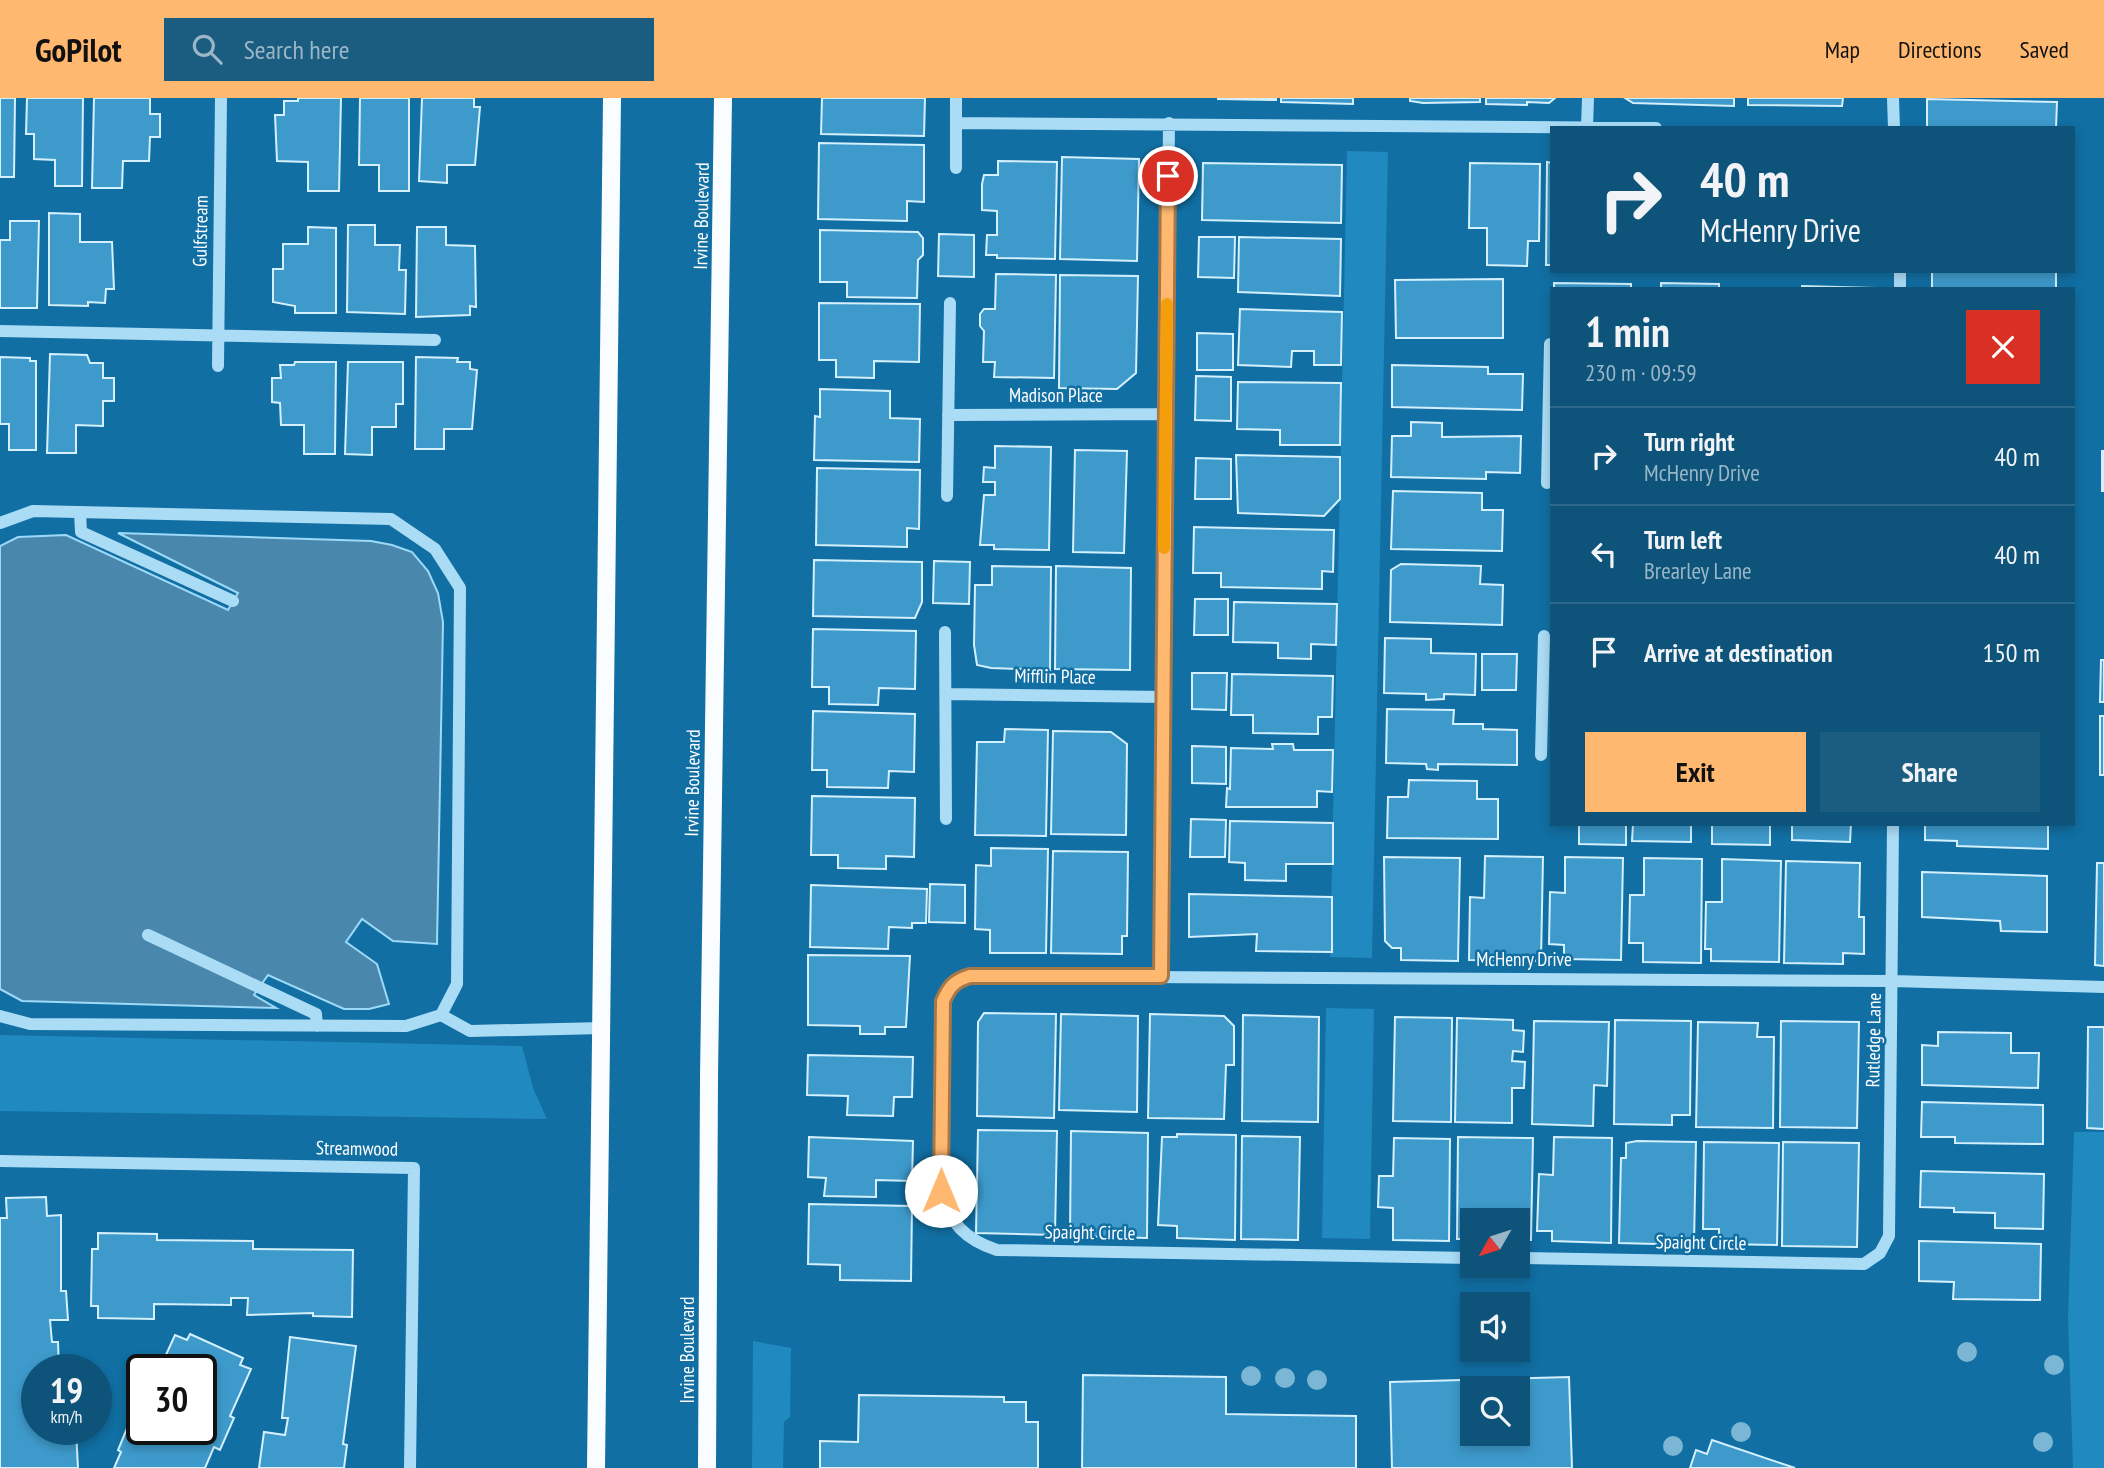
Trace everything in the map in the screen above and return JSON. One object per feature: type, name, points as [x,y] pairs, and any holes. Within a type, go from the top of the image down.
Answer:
[{"type":"main road","points":[[596,1468],[612,98]]},
{"type":"main road","name":"Irvine Boulevard","points":[[707,1468],[709,1091],[723,98]]},
{"type":"street","name":"Gulfstream","points":[[218,366],[221,98]]},
{"type":"street","points":[[956,98],[956,168]]},
{"type":"street","points":[[1587,126],[1588,98]]},
{"type":"street","points":[[1893,98],[1894,126]]},
{"type":"street","points":[[957,123],[1550,127]]},
{"type":"street","points":[[1161,976],[1169,123]]},
{"type":"street","points":[[947,496],[950,303]]},
{"type":"street","points":[[0,331],[218,338],[435,340]]},
{"type":"street","points":[[1547,483],[1550,344]]},
{"type":"street","name":"Madison Place","points":[[948,415],[1165,414]]},
{"type":"street","points":[[0,523],[33,511],[391,519],[435,549],[460,587],[457,984],[441,1015],[406,1026],[30,1024],[0,1016]]},
{"type":"street","points":[[80,512],[81,531],[233,601]]},
{"type":"street","points":[[945,632],[946,819]]},
{"type":"street","points":[[1541,754],[1548,700],[1544,636]]},
{"type":"street","name":"Mifflin Place","points":[[946,694],[1163,697]]},
{"type":"street","name":"Rutledge Lane","points":[[1880,1253],[1889,1236],[1893,826]]},
{"type":"street","points":[[148,935],[316,1014],[317,1026]]},
{"type":"street","name":"McHenry Drive","points":[[948,989],[959,979],[970,976],[1893,981],[2104,987]]},
{"type":"street","name":"Spaight Circle","points":[[948,989],[943,1001],[941,1191],[946,1210],[955,1225],[982,1245],[998,1250],[1460,1258]]},
{"type":"street","points":[[441,1015],[470,1031],[603,1028]]},
{"type":"street","name":"Streamwood","points":[[0,1161],[414,1168],[410,1468]]},
{"type":"street","name":"Spaight Circle","points":[[1530,1258],[1864,1264],[1880,1253]]},
{"type":"shaded area","points":[[1347,151],[1388,152],[1372,958],[1330,957]]},
{"type":"shaded area","points":[[118,533],[371,541],[412,552],[428,571],[438,593],[443,622],[437,944],[393,941],[362,919],[346,942],[377,964],[389,1004],[369,1009],[344,1009],[268,975],[254,995],[276,1008],[22,1001],[0,989],[0,546],[18,537],[66,535],[228,610],[238,593]]},
{"type":"shaded area","points":[[1326,1008],[1374,1009],[1370,1239],[1322,1238]]},
{"type":"shaded area","points":[[0,1035],[522,1046],[533,1088],[547,1119],[0,1111]]},
{"type":"shaded area","points":[[2074,1132],[2104,1132],[2104,1468],[2073,1468],[2068,1318]]},
{"type":"shaded area","points":[[753,1341],[791,1348],[790,1417],[784,1422],[783,1468],[752,1468]]},
{"type":"building","points":[[0,98],[15,98],[14,177],[0,177]]},
{"type":"building","points":[[27,98],[83,98],[82,186],[55,186],[55,160],[34,159],[34,134],[26,134]]},
{"type":"building","points":[[94,98],[150,98],[150,114],[160,114],[160,137],[150,137],[149,161],[123,161],[122,188],[92,188]]},
{"type":"building","points":[[298,98],[341,98],[339,191],[308,191],[308,162],[277,161],[275,115],[284,115],[284,101],[298,101]]},
{"type":"building","points":[[360,98],[409,98],[409,191],[379,191],[379,165],[359,165]]},
{"type":"building","points":[[422,98],[474,98],[474,107],[480,107],[475,165],[447,165],[447,183],[419,181]]},
{"type":"building","points":[[822,98],[925,98],[924,136],[821,134]]},
{"type":"building","points":[[1276,98],[1276,100],[1218,99]]},
{"type":"building","points":[[1281,98],[1353,98],[1353,104],[1281,102]]},
{"type":"building","points":[[1410,98],[1480,98],[1480,102],[1423,103],[1410,101]]},
{"type":"building","points":[[1486,98],[1555,98],[1549,103],[1527,102],[1527,105],[1486,104]]},
{"type":"building","points":[[1625,98],[1734,98],[1734,106],[1633,103]]},
{"type":"building","points":[[1748,98],[1843,98],[1842,106],[1748,105]]},
{"type":"building","points":[[1927,99],[2057,102],[2056,126],[1927,126]]},
{"type":"building","points":[[819,143],[924,145],[924,202],[907,201],[907,221],[818,219]]},
{"type":"building","points":[[1062,157],[1139,159],[1137,261],[1060,259]]},
{"type":"building","points":[[998,161],[1057,162],[1055,259],[997,258],[997,255],[986,255],[987,235],[997,235],[997,211],[982,210],[982,184],[984,175],[998,175]]},
{"type":"building","points":[[1547,162],[1550,163],[1550,265],[1546,265]]},
{"type":"building","points":[[1203,163],[1342,165],[1341,223],[1202,220]]},
{"type":"building","points":[[1470,163],[1540,164],[1539,241],[1528,241],[1527,266],[1487,265],[1487,228],[1469,228]]},
{"type":"building","points":[[49,213],[80,214],[80,242],[112,242],[114,289],[106,289],[105,303],[88,302],[88,306],[49,305]]},
{"type":"building","points":[[10,221],[39,221],[37,308],[0,308],[0,240],[10,240]]},
{"type":"building","points":[[348,225],[375,225],[375,245],[400,245],[399,270],[406,270],[405,314],[347,312]]},
{"type":"building","points":[[308,227],[336,228],[336,313],[295,313],[295,306],[273,302],[273,269],[283,269],[283,244],[308,244]]},
{"type":"building","points":[[417,227],[446,227],[446,245],[475,246],[476,307],[470,306],[470,315],[416,317]]},
{"type":"building","points":[[820,230],[918,232],[923,238],[923,255],[918,260],[917,298],[847,297],[847,282],[820,282]]},
{"type":"building","points":[[939,234],[974,235],[974,277],[938,276]]},
{"type":"building","points":[[1199,237],[1235,237],[1234,278],[1198,277]]},
{"type":"building","points":[[1239,237],[1341,239],[1340,296],[1238,292]]},
{"type":"building","points":[[1932,273],[2056,273],[2056,287],[1932,287]]},
{"type":"building","points":[[996,274],[1056,275],[1054,378],[994,377],[995,362],[983,362],[984,331],[980,326],[980,314],[984,309],[995,309]]},
{"type":"building","points":[[1060,275],[1138,276],[1136,373],[1117,389],[1059,388]]},
{"type":"building","points":[[1503,279],[1503,338],[1396,338],[1395,280]]},
{"type":"building","points":[[1554,283],[1631,284],[1631,287],[1554,287]]},
{"type":"building","points":[[1661,283],[1719,284],[1719,287],[1661,287]]},
{"type":"building","points":[[819,303],[920,304],[919,362],[874,361],[874,378],[836,377],[836,360],[819,360]]},
{"type":"building","points":[[1240,309],[1342,312],[1341,365],[1314,365],[1314,351],[1292,351],[1291,367],[1238,365]]},
{"type":"building","points":[[1197,333],[1233,334],[1233,370],[1197,370]]},
{"type":"building","points":[[50,354],[87,355],[90,363],[103,363],[103,378],[114,378],[114,401],[103,401],[103,426],[76,425],[76,453],[47,453]]},
{"type":"building","points":[[0,357],[30,358],[30,361],[36,361],[36,450],[9,450],[9,424],[0,424]]},
{"type":"building","points":[[416,357],[458,358],[457,362],[470,362],[470,369],[477,370],[472,429],[444,429],[444,449],[415,449]]},
{"type":"building","points":[[295,362],[336,362],[335,454],[304,454],[304,425],[281,425],[280,403],[272,402],[272,378],[281,378],[280,365],[294,365]]},
{"type":"building","points":[[348,362],[403,362],[403,404],[396,404],[396,427],[372,427],[372,455],[345,454]]},
{"type":"building","points":[[1392,365],[1488,367],[1488,374],[1523,374],[1522,410],[1392,407]]},
{"type":"building","points":[[1196,376],[1231,377],[1231,421],[1195,420]]},
{"type":"building","points":[[1238,382],[1341,383],[1340,445],[1280,445],[1280,430],[1237,429]]},
{"type":"building","points":[[820,389],[890,391],[890,418],[920,419],[919,462],[814,460],[815,416],[820,417]]},
{"type":"building","points":[[1411,422],[1442,423],[1442,437],[1521,436],[1520,473],[1486,472],[1486,479],[1391,477],[1392,436],[1411,436]]},
{"type":"building","points":[[995,446],[1051,447],[1049,550],[994,549],[994,545],[980,545],[984,495],[995,495],[995,482],[983,482],[984,467],[995,468]]},
{"type":"building","points":[[1075,450],[1127,451],[1124,553],[1073,552]]},
{"type":"building","points":[[2104,451],[2104,491],[2102,491]]},
{"type":"building","points":[[1236,455],[1340,457],[1340,499],[1324,516],[1238,513]]},
{"type":"building","points":[[1196,458],[1231,459],[1231,499],[1195,499]]},
{"type":"building","points":[[817,468],[920,470],[919,529],[907,528],[907,547],[816,545]]},
{"type":"building","points":[[1393,491],[1482,493],[1482,510],[1503,510],[1502,551],[1391,549]]},
{"type":"building","points":[[1194,527],[1334,530],[1333,572],[1322,571],[1322,589],[1221,587],[1221,573],[1193,573]]},
{"type":"building","points":[[814,560],[922,562],[922,602],[915,618],[813,616]]},
{"type":"building","points":[[934,561],[970,562],[969,604],[933,603]]},
{"type":"building","points":[[1401,564],[1481,566],[1480,584],[1503,585],[1502,625],[1390,622],[1391,570]]},
{"type":"building","points":[[992,566],[1051,567],[1050,670],[977,665],[974,645],[975,585],[992,585]]},
{"type":"building","points":[[1056,566],[1131,568],[1130,670],[1055,669]]},
{"type":"building","points":[[1195,599],[1228,599],[1228,635],[1194,635]]},
{"type":"building","points":[[1234,602],[1337,604],[1336,645],[1311,644],[1311,659],[1278,658],[1278,643],[1233,642]]},
{"type":"building","points":[[813,629],[916,631],[915,689],[879,688],[878,705],[829,704],[829,687],[812,687]]},
{"type":"building","points":[[1385,638],[1431,639],[1431,653],[1476,654],[1475,695],[1444,694],[1444,699],[1426,700],[1426,694],[1384,693]]},
{"type":"building","points":[[1482,654],[1517,654],[1516,690],[1482,690]]},
{"type":"building","points":[[2101,660],[2104,660],[2104,702],[2100,702]]},
{"type":"building","points":[[1192,673],[1227,673],[1226,710],[1192,709]]},
{"type":"building","points":[[1232,674],[1333,676],[1332,717],[1318,717],[1318,734],[1253,733],[1253,715],[1231,715]]},
{"type":"building","points":[[1387,709],[1454,710],[1453,724],[1483,724],[1483,729],[1517,730],[1517,765],[1438,764],[1438,770],[1427,769],[1426,764],[1386,763]]},
{"type":"building","points":[[813,711],[915,714],[914,772],[889,771],[888,788],[827,787],[827,770],[812,770]]},
{"type":"building","points":[[2100,716],[2104,716],[2104,775],[2100,775]]},
{"type":"building","points":[[1005,729],[1048,730],[1046,836],[975,835],[977,742],[1004,742]]},
{"type":"building","points":[[1053,731],[1111,732],[1127,744],[1126,835],[1051,834]]},
{"type":"building","points":[[1272,744],[1293,744],[1294,750],[1333,750],[1332,792],[1317,791],[1317,807],[1226,807],[1227,788],[1230,789],[1231,748],[1273,749]]},
{"type":"building","points":[[1192,746],[1226,747],[1226,784],[1192,783]]},
{"type":"building","points":[[1409,780],[1477,781],[1477,799],[1498,799],[1498,839],[1387,838],[1388,797],[1408,797]]},
{"type":"building","points":[[812,796],[915,798],[914,857],[886,856],[886,869],[838,868],[838,855],[811,855]]},
{"type":"building","points":[[1191,819],[1226,820],[1225,857],[1190,857]]},
{"type":"building","points":[[1230,821],[1333,823],[1333,864],[1286,864],[1286,881],[1245,880],[1245,863],[1229,862]]},
{"type":"building","points":[[1579,826],[1626,826],[1626,845],[1579,844]]},
{"type":"building","points":[[1633,826],[1691,826],[1691,842],[1632,841]]},
{"type":"building","points":[[1712,826],[1770,826],[1770,845],[1712,844]]},
{"type":"building","points":[[1792,826],[1851,826],[1850,842],[1792,840]]},
{"type":"building","points":[[1925,826],[2048,826],[2048,849],[1957,846],[1957,841],[1925,840]]},
{"type":"building","points":[[991,848],[1048,849],[1046,953],[990,953],[990,930],[975,929],[976,865],[991,866]]},
{"type":"building","points":[[1053,851],[1128,852],[1127,936],[1122,936],[1122,954],[1051,953]]},
{"type":"building","points":[[1485,856],[1543,857],[1541,961],[1469,960],[1470,897],[1484,898]]},
{"type":"building","points":[[1384,857],[1460,858],[1458,961],[1401,960],[1401,948],[1392,948],[1385,941]]},
{"type":"building","points":[[1565,857],[1623,858],[1621,960],[1564,959],[1564,945],[1549,944],[1550,892],[1565,893]]},
{"type":"building","points":[[1644,858],[1702,859],[1701,963],[1643,962],[1643,943],[1629,943],[1630,895],[1644,895]]},
{"type":"building","points":[[1722,859],[1781,861],[1779,962],[1711,961],[1711,949],[1705,949],[1706,902],[1722,902]]},
{"type":"building","points":[[1786,861],[1860,863],[1859,917],[1864,917],[1864,954],[1843,953],[1843,964],[1784,963]]},
{"type":"building","points":[[2097,863],[2104,863],[2104,966],[2095,965]]},
{"type":"building","points":[[1922,872],[2047,876],[2047,932],[2001,931],[2000,921],[1922,917]]},
{"type":"building","points":[[930,884],[965,885],[965,923],[929,922]]},
{"type":"building","points":[[811,885],[927,889],[926,923],[912,923],[912,928],[889,927],[888,949],[810,947]]},
{"type":"building","points":[[1189,894],[1332,897],[1332,952],[1256,951],[1257,934],[1189,937]]},
{"type":"building","points":[[808,955],[910,956],[906,1027],[885,1027],[885,1034],[860,1034],[860,1026],[808,1025]]},
{"type":"building","points":[[984,1013],[1056,1014],[1054,1118],[977,1116],[978,1022]]},
{"type":"building","points":[[1061,1014],[1138,1016],[1137,1112],[1059,1110]]},
{"type":"building","points":[[1150,1014],[1224,1016],[1234,1026],[1234,1065],[1226,1065],[1224,1119],[1148,1118]]},
{"type":"building","points":[[1243,1015],[1319,1017],[1318,1122],[1242,1121]]},
{"type":"building","points":[[1395,1017],[1452,1018],[1451,1122],[1393,1121]]},
{"type":"building","points":[[1457,1018],[1513,1020],[1513,1030],[1524,1031],[1523,1052],[1513,1051],[1512,1061],[1525,1062],[1524,1088],[1512,1088],[1512,1123],[1455,1122]]},
{"type":"building","points":[[1615,1020],[1691,1021],[1690,1115],[1672,1115],[1672,1125],[1614,1124]]},
{"type":"building","points":[[1534,1021],[1609,1022],[1607,1086],[1594,1085],[1593,1126],[1532,1124]]},
{"type":"building","points":[[1781,1021],[1859,1022],[1857,1128],[1780,1127]]},
{"type":"building","points":[[1698,1022],[1758,1023],[1757,1037],[1774,1037],[1773,1128],[1696,1127]]},
{"type":"building","points":[[2088,1027],[2104,1027],[2104,1129],[2087,1128]]},
{"type":"building","points":[[1938,1032],[2011,1033],[2011,1053],[2039,1053],[2038,1088],[1922,1085],[1922,1045],[1938,1046]]},
{"type":"building","points":[[808,1055],[913,1057],[912,1097],[894,1097],[893,1116],[847,1115],[848,1096],[807,1095]]},
{"type":"building","points":[[1922,1102],[2043,1105],[2043,1144],[1955,1143],[1955,1137],[1921,1137]]},
{"type":"building","points":[[978,1130],[1057,1131],[1055,1235],[976,1233]]},
{"type":"building","points":[[1071,1131],[1148,1133],[1147,1238],[1070,1236]]},
{"type":"building","points":[[1177,1134],[1236,1135],[1235,1240],[1177,1238],[1177,1226],[1158,1225],[1162,1137],[1177,1137]]},
{"type":"building","points":[[1242,1136],[1300,1137],[1298,1240],[1241,1239]]},
{"type":"building","points":[[809,1137],[913,1141],[912,1181],[876,1180],[876,1197],[824,1196],[826,1178],[808,1177]]},
{"type":"building","points":[[1458,1137],[1533,1138],[1531,1240],[1530,1208],[1460,1208],[1460,1239],[1457,1239]]},
{"type":"building","points":[[1554,1137],[1612,1138],[1611,1243],[1552,1241],[1552,1231],[1537,1231],[1539,1174],[1553,1175]]},
{"type":"building","points":[[1394,1138],[1450,1139],[1449,1241],[1393,1240],[1393,1208],[1378,1207],[1379,1176],[1393,1176]]},
{"type":"building","points":[[1696,1142],[1694,1245],[1619,1243],[1621,1158],[1626,1158],[1626,1143]]},
{"type":"building","points":[[1704,1142],[1779,1143],[1777,1245],[1719,1244],[1719,1229],[1703,1229]]},
{"type":"building","points":[[1783,1142],[1859,1143],[1857,1247],[1782,1246]]},
{"type":"building","points":[[1921,1171],[2044,1174],[2043,1229],[1995,1228],[1995,1213],[1954,1212],[1954,1208],[1920,1207]]},
{"type":"building","points":[[46,1197],[47,1216],[61,1215],[61,1291],[66,1291],[68,1320],[50,1320],[52,1342],[58,1342],[58,1354],[21,1354],[21,1445],[77,1445],[78,1468],[0,1468],[0,1218],[7,1218],[6,1198]]},
{"type":"building","points":[[809,1204],[912,1206],[911,1281],[840,1280],[840,1265],[808,1264]]},
{"type":"building","points":[[98,1233],[157,1234],[157,1240],[253,1241],[253,1249],[353,1250],[352,1317],[313,1316],[313,1313],[247,1315],[248,1298],[231,1298],[231,1305],[154,1304],[154,1319],[98,1318],[98,1306],[91,1306],[92,1249],[98,1249]]},
{"type":"building","points":[[1919,1241],[2041,1244],[2040,1300],[1953,1299],[1954,1282],[1919,1281]]},
{"type":"building","points":[[190,1334],[243,1358],[240,1365],[251,1369],[230,1416],[234,1418],[220,1450],[214,1447],[205,1468],[114,1468],[126,1431],[126,1445],[217,1445],[217,1354],[166,1354],[175,1335],[187,1340]]},
{"type":"building","points":[[290,1337],[356,1346],[343,1444],[347,1445],[344,1468],[259,1468],[264,1432],[285,1435],[288,1418],[282,1418]]},
{"type":"building","points":[[1083,1375],[1226,1377],[1226,1414],[1356,1416],[1356,1468],[1082,1468]]},
{"type":"building","points":[[1569,1377],[1572,1468],[1392,1468],[1390,1382],[1460,1380],[1460,1446],[1530,1446],[1530,1378]]},
{"type":"building","points":[[859,1395],[1004,1397],[1004,1402],[1026,1402],[1026,1422],[1038,1422],[1038,1468],[820,1468],[820,1441],[858,1442]]},
{"type":"building","points":[[1712,1440],[1795,1468],[1690,1468],[1696,1450],[1707,1454]]},
{"type":"slow traffic","points":[[1164,548],[1167,304]]},
{"type":"route","points":[[941,1191],[943,1001],[948,989],[959,979],[970,976],[1161,976],[1168,176]]}]
